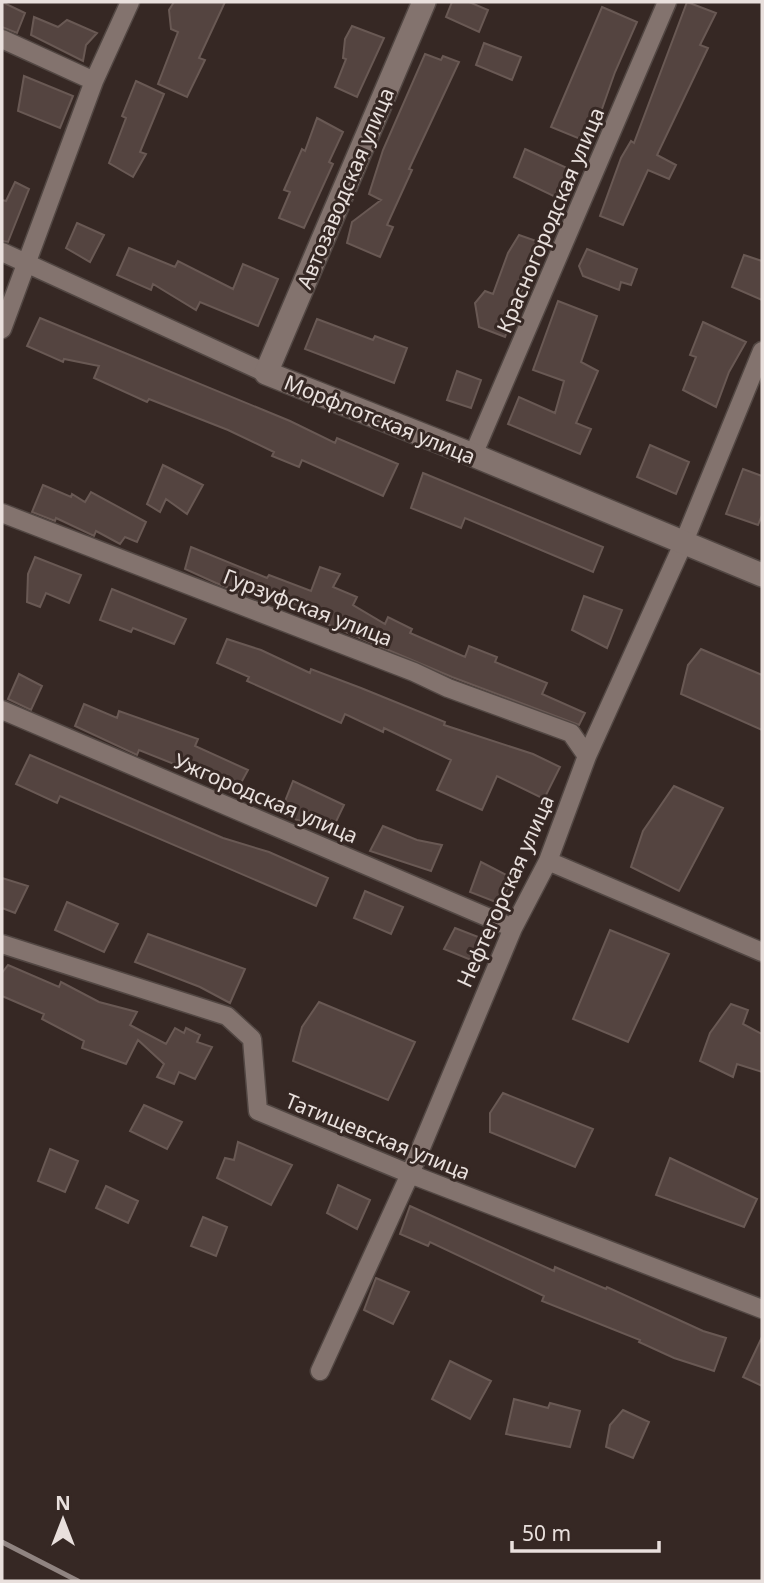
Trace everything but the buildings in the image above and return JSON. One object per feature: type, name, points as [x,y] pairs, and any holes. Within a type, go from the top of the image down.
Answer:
[{"type":"street","points":[[2,329],[94,81],[130,2]]},
{"type":"street","name":"Автозаводская улица","points":[[266,373],[424,2]]},
{"type":"street","name":"Красногородская улица","points":[[473,455],[667,2]]},
{"type":"street","points":[[2,39],[94,81]]},
{"type":"street","name":"Морфлотская улица","points":[[2,253],[27,262],[266,373],[473,455],[762,575]]},
{"type":"street","name":"Нефтегорская улица","points":[[320,1371],[410,1174],[513,928],[548,861],[587,756],[683,544],[762,351]]},
{"type":"street","name":"Гурзуфская улица","points":[[2,513],[401,667],[447,688],[571,733],[587,756]]},
{"type":"street","name":"Ужгородская улица","points":[[2,710],[513,928]]},
{"type":"street","points":[[548,861],[762,952]]},
{"type":"street","name":"Татищевская улица","points":[[2,944],[228,1016],[252,1039],[258,1111],[410,1174],[762,1309]]},
{"type":"railway","points":[[2,1542],[78,1581]]}]
